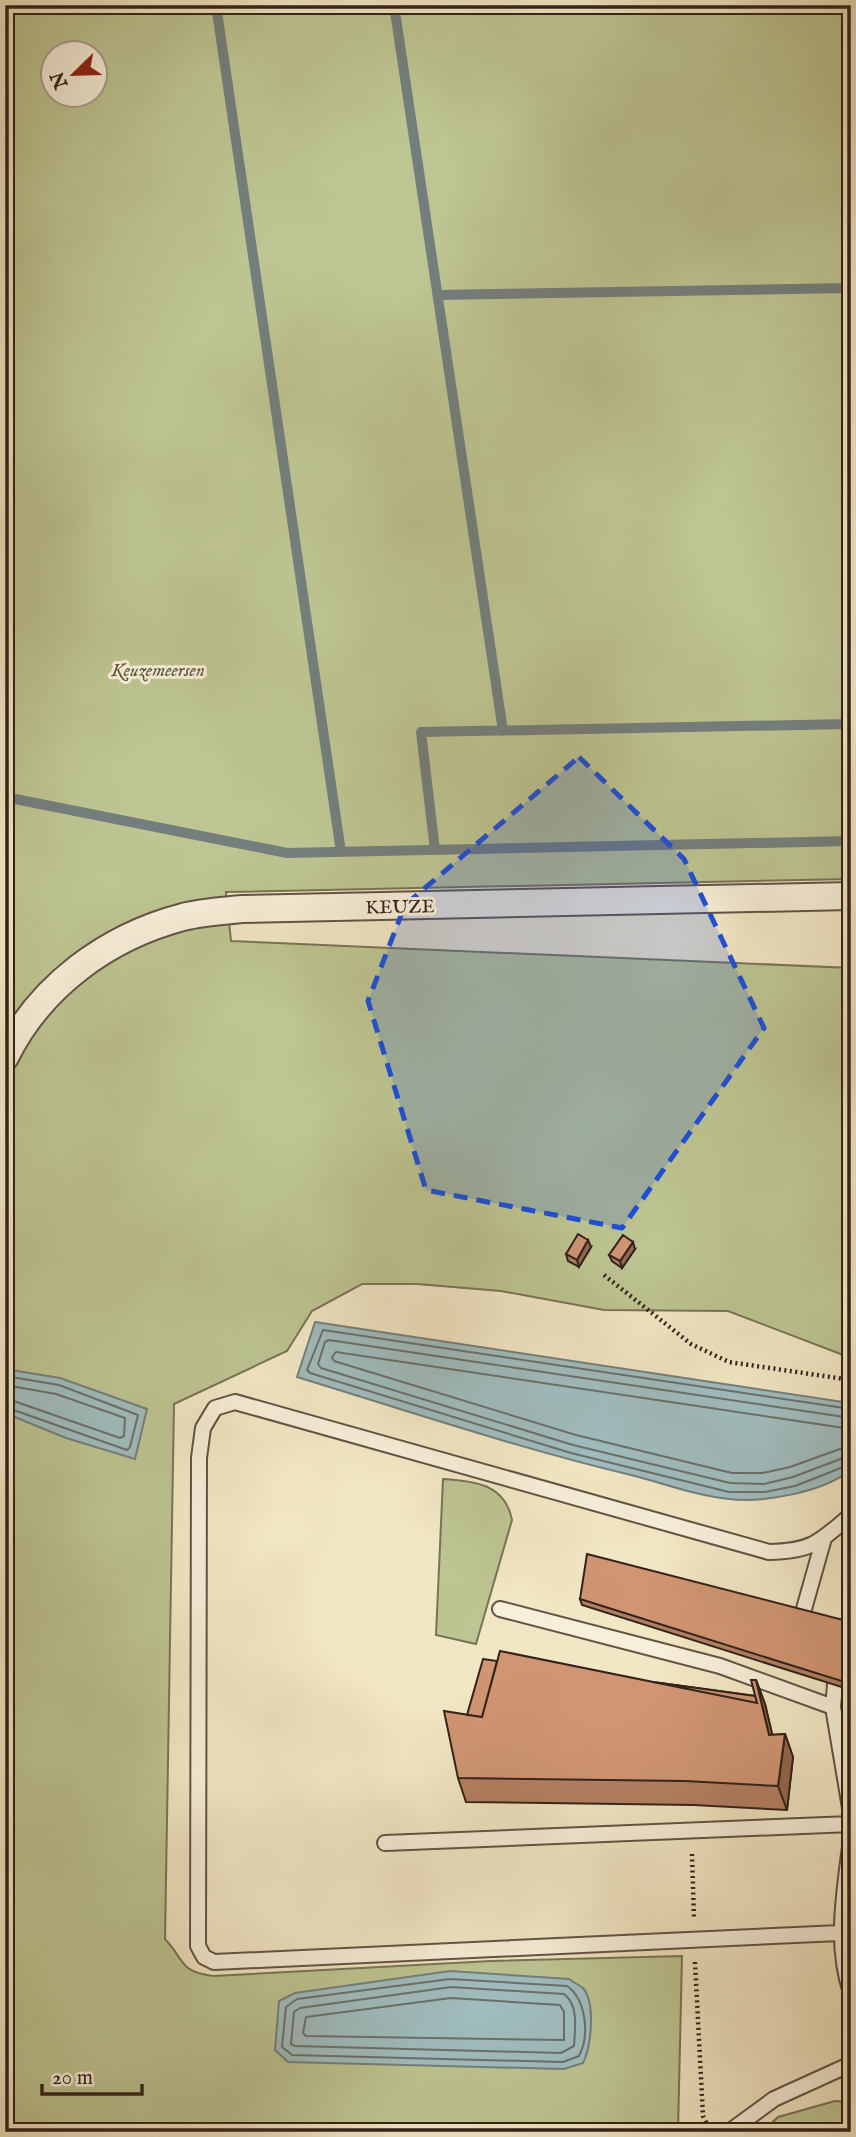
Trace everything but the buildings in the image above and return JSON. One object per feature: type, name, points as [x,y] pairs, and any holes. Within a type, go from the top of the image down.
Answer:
[{"type":"street","name":"KEUZE","points":[[5,1057],[14,1039],[49,992],[96,954],[136,932],[185,916],[242,909],[851,896]]},
{"type":"lane","points":[[840,1933],[214,1962],[204,1957],[198,1946],[199,1458],[203,1428],[215,1408],[235,1402],[769,1552],[799,1551],[824,1538],[851,1515]]},
{"type":"lane","points":[[802,1616],[824,1538]]},
{"type":"lane","points":[[500,1609],[720,1666],[833,1707]]},
{"type":"lane","points":[[782,1689],[788,1670]]},
{"type":"lane","points":[[835,1685],[833,1707],[851,1814]]},
{"type":"lane","points":[[385,1843],[851,1824]]},
{"type":"lane","points":[[851,1838],[840,1933],[845,1976],[851,1993]]},
{"type":"lane","points":[[729,2132],[774,2099],[851,2064]]},
{"type":"path","points":[[604,1275],[691,1344],[729,1362],[851,1380]]},
{"type":"path","points":[[692,1830],[694,1940],[704,2116],[710,2132]]},
{"type":"highlighted area","points":[[579,757],[684,859],[764,1028],[622,1228],[426,1190],[368,1001],[405,905]]},
{"type":"green space","name":"Keuzemeersen","points":[[5,5],[851,5],[851,879],[226,892],[231,941],[851,968],[851,1358],[728,1311],[604,1310],[501,1291],[417,1284],[362,1284],[312,1311],[287,1351],[174,1404],[165,1939],[188,1968],[213,1976],[491,1961],[682,1956],[678,2132],[5,2132]]},
{"type":"green space","points":[[443,1479],[477,1483],[496,1492],[503,1499],[512,1520],[476,1644],[436,1635]]},
{"type":"green space","points":[[835,2101],[851,2102],[851,2132],[762,2132],[778,2117]]},
{"type":"water","points":[[315,1322],[850,1403],[851,1469],[840,1477],[810,1490],[743,1500],[692,1492],[547,1453],[297,1377]]},
{"type":"water","points":[[5,1369],[60,1378],[147,1409],[135,1459],[66,1438],[5,1413]]},
{"type":"water","points":[[450,1971],[569,1979],[583,1988],[591,2014],[590,2036],[583,2063],[564,2069],[288,2062],[275,2050],[279,2001],[295,1993]]},
{"type":"waterway","points":[[216,5],[341,852]]},
{"type":"waterway","points":[[394,5],[503,731]]},
{"type":"waterway","points":[[438,295],[851,288]]},
{"type":"waterway","points":[[435,850],[421,732],[851,724]]},
{"type":"waterway","points":[[5,797],[287,853],[851,841]]}]
